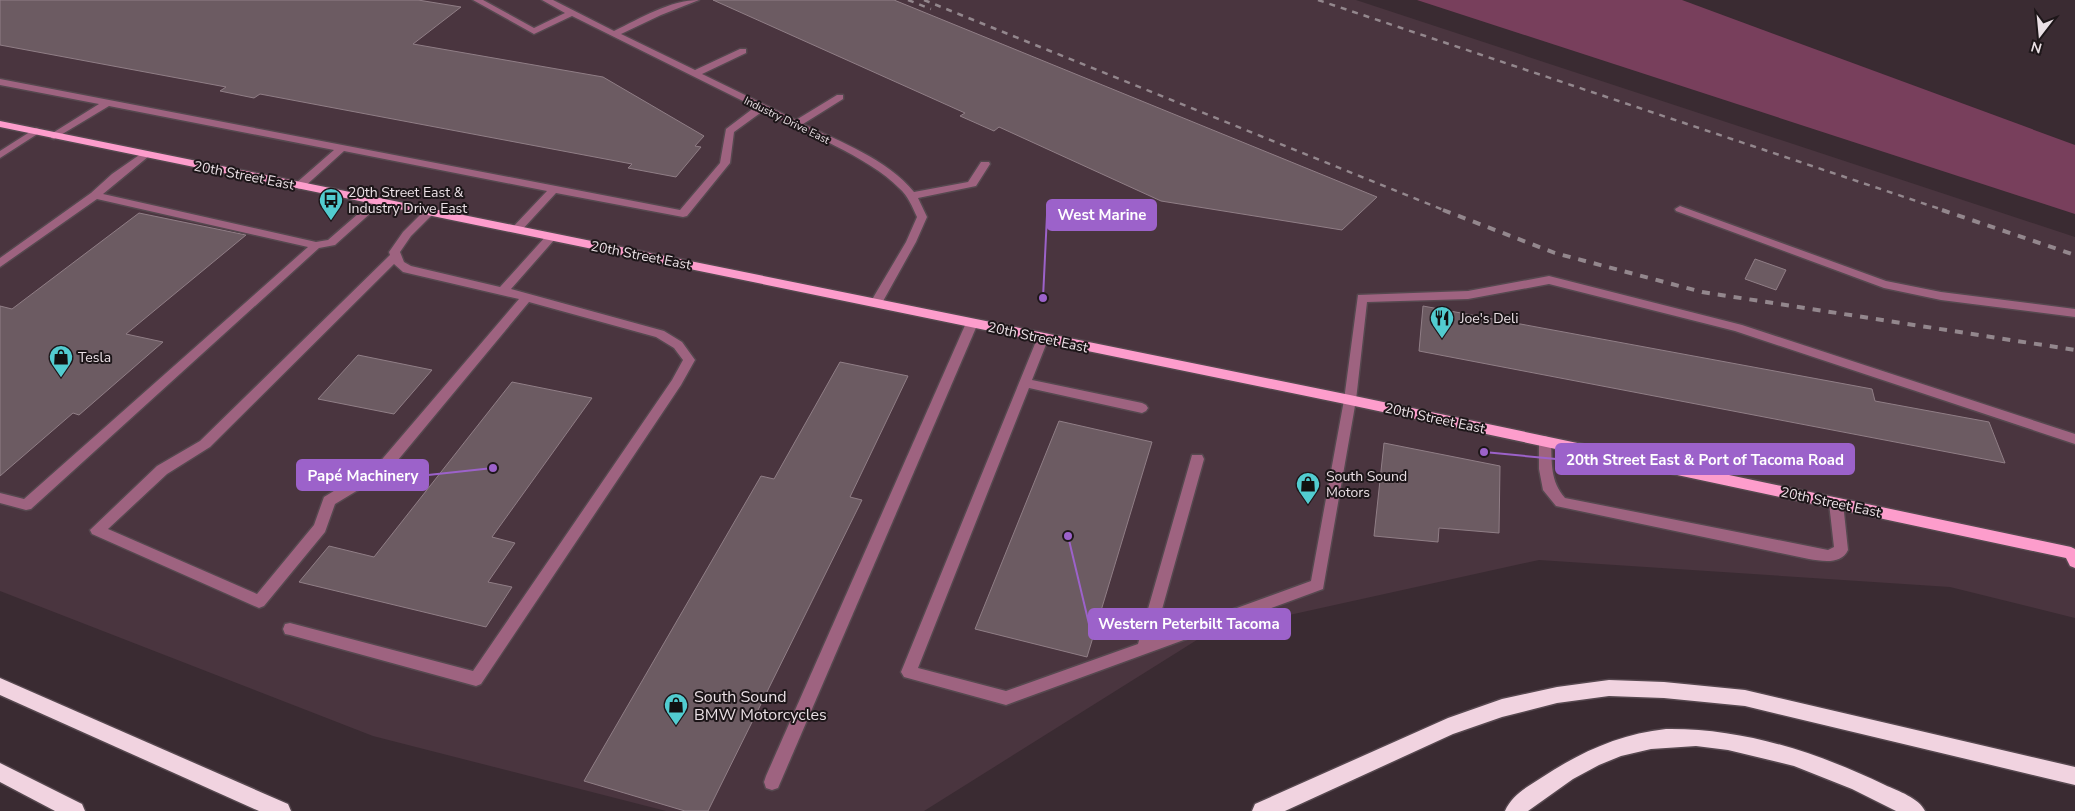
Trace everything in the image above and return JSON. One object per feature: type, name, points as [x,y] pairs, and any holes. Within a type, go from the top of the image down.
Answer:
[{"type":"highway","points":[[0,686],[280,811]]},
{"type":"highway","points":[[1262,811],[1354,771],[1448,726],[1502,708],[1556,695],[1609,688],[1664,690],[1745,698],[2075,776]]},
{"type":"highway","points":[[1514,811],[1522,802],[1568,770],[1592,757],[1611,750],[1664,738],[1695,737],[1730,741],[1811,764],[1860,783],[1915,811]]},
{"type":"highway","points":[[0,772],[75,811]]},
{"type":"main road","name":"20th Street East","points":[[0,124],[1350,400],[1836,503],[2074,556]]},
{"type":"street","points":[[477,0],[534,31],[572,13]]},
{"type":"street","name":"Industry Drive East","points":[[547,0],[857,154],[893,175],[904,184],[922,217],[876,303]]},
{"type":"street","points":[[614,34],[658,13],[695,0]]},
{"type":"street","points":[[694,74],[743,51]]},
{"type":"street","points":[[0,82],[683,214],[725,163],[729,131],[762,107]]},
{"type":"street","points":[[796,124],[840,98]]},
{"type":"street","points":[[54,136],[107,103]]},
{"type":"street","points":[[0,154],[36,131]]},
{"type":"street","points":[[299,186],[342,148]]},
{"type":"street","points":[[0,263],[95,195],[145,154]]},
{"type":"street","points":[[912,196],[972,184],[985,164]]},
{"type":"street","points":[[516,230],[553,190]]},
{"type":"street","points":[[95,195],[316,245],[332,243],[378,202]]},
{"type":"street","points":[[1680,209],[1856,275],[1901,288],[1941,296],[2075,313]]},
{"type":"street","points":[[290,629],[476,679],[678,382],[689,360],[678,345],[660,334],[527,297],[407,269],[400,264],[394,252],[398,245],[429,212]]},
{"type":"street","points":[[503,291],[551,237]]},
{"type":"street","points":[[0,498],[26,505],[316,245]]},
{"type":"street","points":[[395,257],[205,444],[162,470],[98,530],[259,602],[320,528],[329,501],[383,468],[527,297]]},
{"type":"street","points":[[1043,337],[909,672],[1006,698],[1318,585],[1350,400],[1362,298],[1468,295],[1549,280],[1738,328],[2075,439]]},
{"type":"street","points":[[772,782],[972,323]]},
{"type":"street","points":[[1025,383],[1142,408]]},
{"type":"street","points":[[1545,441],[1546,469],[1550,490],[1560,502],[1829,556],[1841,550],[1836,503]]},
{"type":"street","points":[[1144,648],[1197,459]]},
{"type":"shaded area","points":[[0,0],[1356,0],[2075,237],[2075,618],[1950,587],[1539,560],[1208,633],[924,811],[666,811],[373,736],[0,591]]},
{"type":"shaded area","points":[[1417,0],[1682,0],[2075,145],[2075,214]]},
{"type":"building","points":[[0,0],[418,0],[461,7],[413,44],[603,77],[704,136],[695,146],[701,147],[676,177],[628,168],[632,164],[260,94],[254,98],[220,91],[226,87],[0,45]]},
{"type":"building","points":[[713,0],[894,0],[1377,197],[1342,230],[1161,201],[999,127],[994,131],[960,116],[965,113]]},
{"type":"building","name":"Tesla","points":[[139,213],[246,235],[126,334],[163,342],[79,415],[73,413],[0,476],[0,306],[12,309]]},
{"type":"building","points":[[1755,259],[1786,270],[1776,290],[1745,279]]},
{"type":"building","points":[[1423,306],[1872,389],[1875,401],[1989,422],[2005,463],[1419,351]]},
{"type":"building","points":[[358,355],[432,370],[394,414],[318,399]]},
{"type":"building","points":[[840,362],[908,376],[850,497],[862,500],[708,811],[685,811],[584,781],[761,476],[774,479]]},
{"type":"building","points":[[512,382],[592,398],[492,537],[515,543],[488,582],[512,587],[486,627],[299,582],[329,546],[374,557]]},
{"type":"building","points":[[1059,421],[1152,442],[1087,657],[975,629]]},
{"type":"building","points":[[1384,443],[1500,466],[1499,533],[1439,528],[1438,542],[1374,536]]},
{"type":"railway","points":[[908,0],[931,9]]},
{"type":"railway","points":[[924,0],[1446,211]]},
{"type":"railway","points":[[1318,0],[1946,211]]},
{"type":"railway","points":[[1443,210],[1555,253],[1702,292],[2075,350]]},
{"type":"railway","points":[[1942,210],[2075,255]]},
{"type":"place","name":"20th Street East & Industry Drive East","points":[[331,221]]},
{"type":"place","name":"West Marine","points":[[1043,298]]},
{"type":"place","name":"Joe's Deli","points":[[1442,339]]},
{"type":"place","name":"Tesla","points":[[61,378]]},
{"type":"place","name":"20th Street East & Port of Tacoma Road","points":[[1484,452]]},
{"type":"place","name":"Papé Machinery","points":[[493,468]]},
{"type":"place","name":"South Sound Motors","points":[[1308,505]]},
{"type":"place","name":"Western Peterbilt Tacoma","points":[[1068,536]]},
{"type":"place","name":"South Sound BMW Motorcycles","points":[[676,726]]}]
